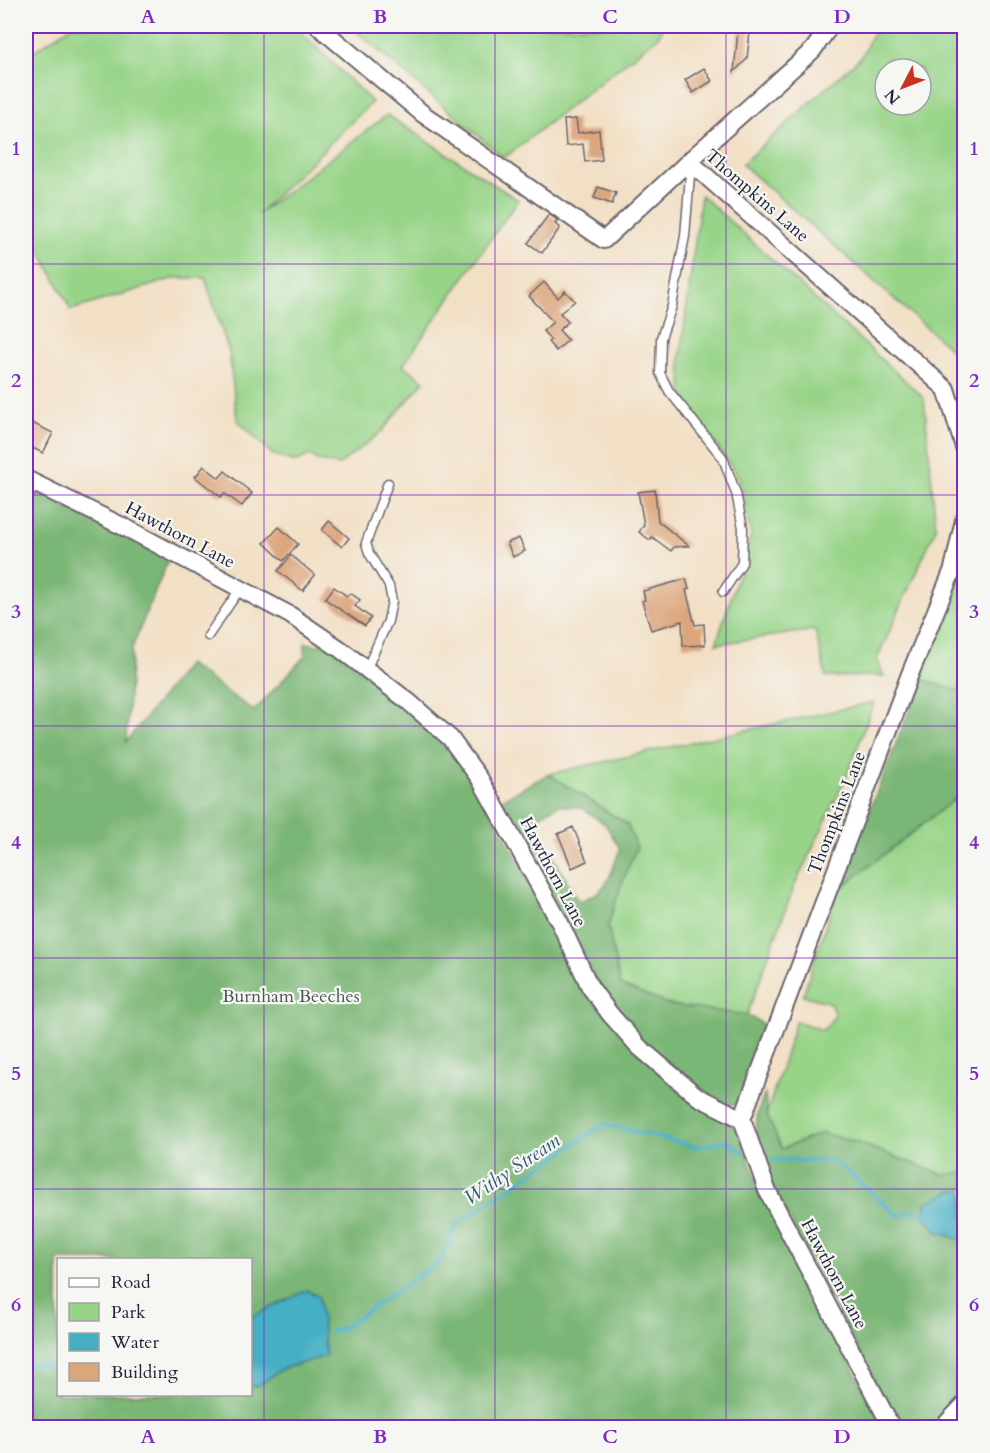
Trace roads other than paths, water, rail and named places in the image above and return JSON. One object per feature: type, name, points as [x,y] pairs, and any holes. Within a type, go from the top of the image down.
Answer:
[{"type":"street","name":"Thompkins Lane","points":[[318,26],[423,114],[604,240],[690,162],[946,389],[964,447]]},
{"type":"street","points":[[690,162],[813,50],[830,26]]},
{"type":"street","name":"Hawthorn Lane","points":[[29,487],[130,530],[290,615],[340,649],[409,702],[450,738],[474,771],[530,867],[590,987],[610,1014],[639,1047],[698,1097],[742,1119],[767,1190],[892,1428]]},
{"type":"street","name":"Thompkins Lane","points":[[742,1119],[910,674],[953,569],[964,520]]},
{"type":"street","points":[[942,1428],[964,1405]]},
{"type":"lane","points":[[690,162],[685,236],[672,306],[661,338],[660,373],[669,391],[723,458],[736,493],[743,528],[742,563],[723,592]]},
{"type":"lane","points":[[366,670],[391,613],[389,586],[369,553],[366,543],[388,483]]},
{"type":"lane","points":[[208,636],[240,589]]},
{"type":"water","points":[[964,1189],[964,1241],[939,1232],[925,1218],[926,1203],[951,1191]]},
{"type":"water","points":[[307,1290],[319,1297],[326,1356],[282,1369],[258,1386],[252,1386],[252,1317]]},
{"type":"waterway","name":"Withy Stream","points":[[330,1332],[344,1327],[441,1260],[457,1224],[604,1124],[696,1147],[725,1141],[744,1152]]},
{"type":"waterway","name":"Withy Stream","points":[[773,1160],[834,1161],[897,1215],[919,1211],[928,1216]]},
{"type":"waterway","name":"Withy Stream","points":[[26,1365],[38,1364],[57,1368]]},
{"type":"park label","name":"Burnham Beeches","points":[[291,996]]}]
